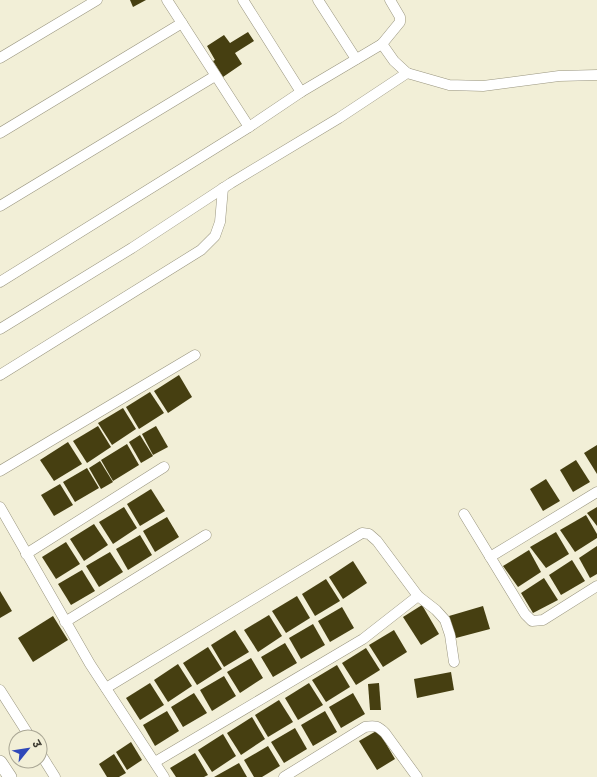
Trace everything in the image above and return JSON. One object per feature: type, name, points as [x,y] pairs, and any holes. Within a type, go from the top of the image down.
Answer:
[{"type":"street","points":[[0,58],[97,0]]},
{"type":"street","points":[[168,0],[215,76],[249,127]]},
{"type":"street","points":[[243,0],[301,92]]},
{"type":"street","points":[[318,0],[356,58]]},
{"type":"street","points":[[0,282],[249,127],[301,92],[356,58],[382,44],[400,22],[400,17],[390,0]]},
{"type":"street","points":[[0,133],[182,23]]},
{"type":"street","points":[[382,44],[394,61],[407,73],[449,85],[483,86],[559,76],[597,75]]},
{"type":"street","points":[[0,329],[132,248],[223,188],[339,118],[407,73]]},
{"type":"street","points":[[0,206],[215,76]]},
{"type":"street","points":[[0,375],[201,250],[215,236],[220,222],[223,188]]},
{"type":"street","points":[[0,471],[195,355]]},
{"type":"street","points":[[26,554],[164,467]]},
{"type":"street","points":[[490,557],[597,492]]},
{"type":"street","points":[[0,507],[26,554],[106,688],[164,777]]},
{"type":"street","points":[[464,514],[525,614],[532,621],[543,620],[597,586]]},
{"type":"street","points":[[106,688],[362,533],[369,534],[377,540],[418,596],[436,610],[444,620],[450,635],[454,662]]},
{"type":"street","points":[[66,622],[206,535]]},
{"type":"street","points":[[155,762],[363,639],[418,596]]},
{"type":"street","points":[[0,690],[25,729]]},
{"type":"street","points":[[284,777],[365,728],[373,726],[379,727],[385,733],[417,777]]},
{"type":"street","points":[[0,762],[10,777]]},
{"type":"street","points":[[48,766],[55,777]]},
{"type":"building","points":[[130,0],[146,0],[133,7]]},
{"type":"building","points":[[248,32],[254,41],[235,53],[242,64],[223,77],[213,61],[215,60],[207,46],[224,35],[230,43]]},
{"type":"building","points":[[179,375],[192,397],[168,413],[154,391]]},
{"type":"building","points":[[150,392],[164,413],[139,429],[126,407]]},
{"type":"building","points":[[123,408],[136,429],[112,445],[98,423]]},
{"type":"building","points":[[98,426],[111,447],[87,463],[73,441]]},
{"type":"building","points":[[156,426],[168,447],[153,455],[142,434]]},
{"type":"building","points":[[140,435],[153,456],[141,463],[129,442]]},
{"type":"building","points":[[68,442],[82,464],[54,481],[40,460]]},
{"type":"building","points":[[127,444],[139,465],[113,481],[101,460]]},
{"type":"building","points":[[597,445],[597,474],[584,453]]},
{"type":"building","points":[[576,460],[590,482],[573,492],[560,470]]},
{"type":"building","points":[[100,461],[113,482],[101,489],[89,468]]},
{"type":"building","points":[[87,468],[99,488],[75,502],[63,482]]},
{"type":"building","points":[[546,479],[560,501],[543,511],[530,489]]},
{"type":"building","points":[[60,484],[73,505],[54,516],[41,495]]},
{"type":"building","points":[[151,489],[165,511],[140,526],[127,504]]},
{"type":"building","points":[[124,507],[137,528],[113,544],[99,522]]},
{"type":"building","points":[[597,507],[597,526],[587,513]]},
{"type":"building","points":[[586,515],[597,534],[597,538],[575,552],[560,530]]},
{"type":"building","points":[[167,517],[179,537],[155,552],[143,531]]},
{"type":"building","points":[[94,524],[108,545],[84,561],[70,539]]},
{"type":"building","points":[[556,532],[569,554],[546,568],[530,547]]},
{"type":"building","points":[[140,535],[152,555],[128,570],[116,549]]},
{"type":"building","points":[[66,542],[80,564],[56,579],[42,557]]},
{"type":"building","points":[[597,546],[597,574],[590,578],[579,558]]},
{"type":"building","points":[[529,550],[541,572],[518,587],[503,566]]},
{"type":"building","points":[[110,552],[123,572],[99,587],[86,566]]},
{"type":"building","points":[[572,560],[585,581],[561,595],[549,575]]},
{"type":"building","points":[[353,561],[367,583],[343,599],[329,577]]},
{"type":"building","points":[[82,570],[95,591],[71,605],[58,584]]},
{"type":"building","points":[[544,578],[558,600],[533,613],[521,593]]},
{"type":"building","points":[[326,579],[340,601],[315,616],[302,594]]},
{"type":"building","points":[[0,591],[12,611],[0,618]]},
{"type":"building","points":[[297,596],[310,618],[286,633],[272,611]]},
{"type":"building","points":[[422,605],[439,634],[421,645],[403,617]]},
{"type":"building","points":[[483,606],[490,629],[456,638],[449,616]]},
{"type":"building","points":[[342,607],[354,628],[330,642],[318,621]]},
{"type":"building","points":[[269,615],[282,636],[258,652],[244,630]]},
{"type":"building","points":[[53,616],[68,640],[33,662],[18,638]]},
{"type":"building","points":[[313,624],[325,645],[301,659],[289,638]]},
{"type":"building","points":[[235,630],[249,652],[224,667],[211,645]]},
{"type":"building","points":[[394,630],[407,652],[383,667],[369,645]]},
{"type":"building","points":[[285,643],[297,663],[273,677],[261,657]]},
{"type":"building","points":[[208,647],[222,669],[197,685],[183,663]]},
{"type":"building","points":[[366,648],[380,670],[356,685],[342,663]]},
{"type":"building","points":[[251,658],[263,678],[240,693],[227,672]]},
{"type":"building","points":[[178,664],[192,686],[168,702],[154,680]]},
{"type":"building","points":[[337,665],[350,687],[326,702],[312,680]]},
{"type":"building","points":[[451,672],[454,690],[417,698],[414,679]]},
{"type":"building","points":[[224,676],[236,696],[212,711],[200,690]]},
{"type":"building","points":[[150,683],[164,705],[140,720],[126,698]]},
{"type":"building","points":[[309,683],[323,705],[298,720],[285,698]]},
{"type":"building","points":[[379,683],[381,710],[370,710],[368,684]]},
{"type":"building","points":[[194,693],[207,713],[183,727],[171,707]]},
{"type":"building","points":[[353,693],[365,714],[341,728],[329,707]]},
{"type":"building","points":[[279,700],[293,722],[268,737],[255,715]]},
{"type":"building","points":[[167,711],[179,731],[155,746],[143,725]]},
{"type":"building","points":[[325,711],[337,732],[313,746],[301,725]]},
{"type":"building","points":[[252,717],[265,739],[241,755],[227,733]]},
{"type":"building","points":[[295,728],[307,749],[284,763],[271,742]]},
{"type":"building","points":[[378,730],[395,759],[377,770],[359,741]]},
{"type":"building","points":[[223,734],[236,756],[212,772],[198,750]]},
{"type":"building","points":[[131,742],[142,760],[127,770],[116,752]]},
{"type":"building","points":[[268,746],[280,766],[262,777],[254,777],[244,760]]},
{"type":"building","points":[[195,753],[208,775],[204,777],[176,777],[170,768]]},
{"type":"building","points":[[114,754],[126,773],[119,777],[107,777],[99,764]]},
{"type":"building","points":[[239,763],[247,777],[214,777]]}]
